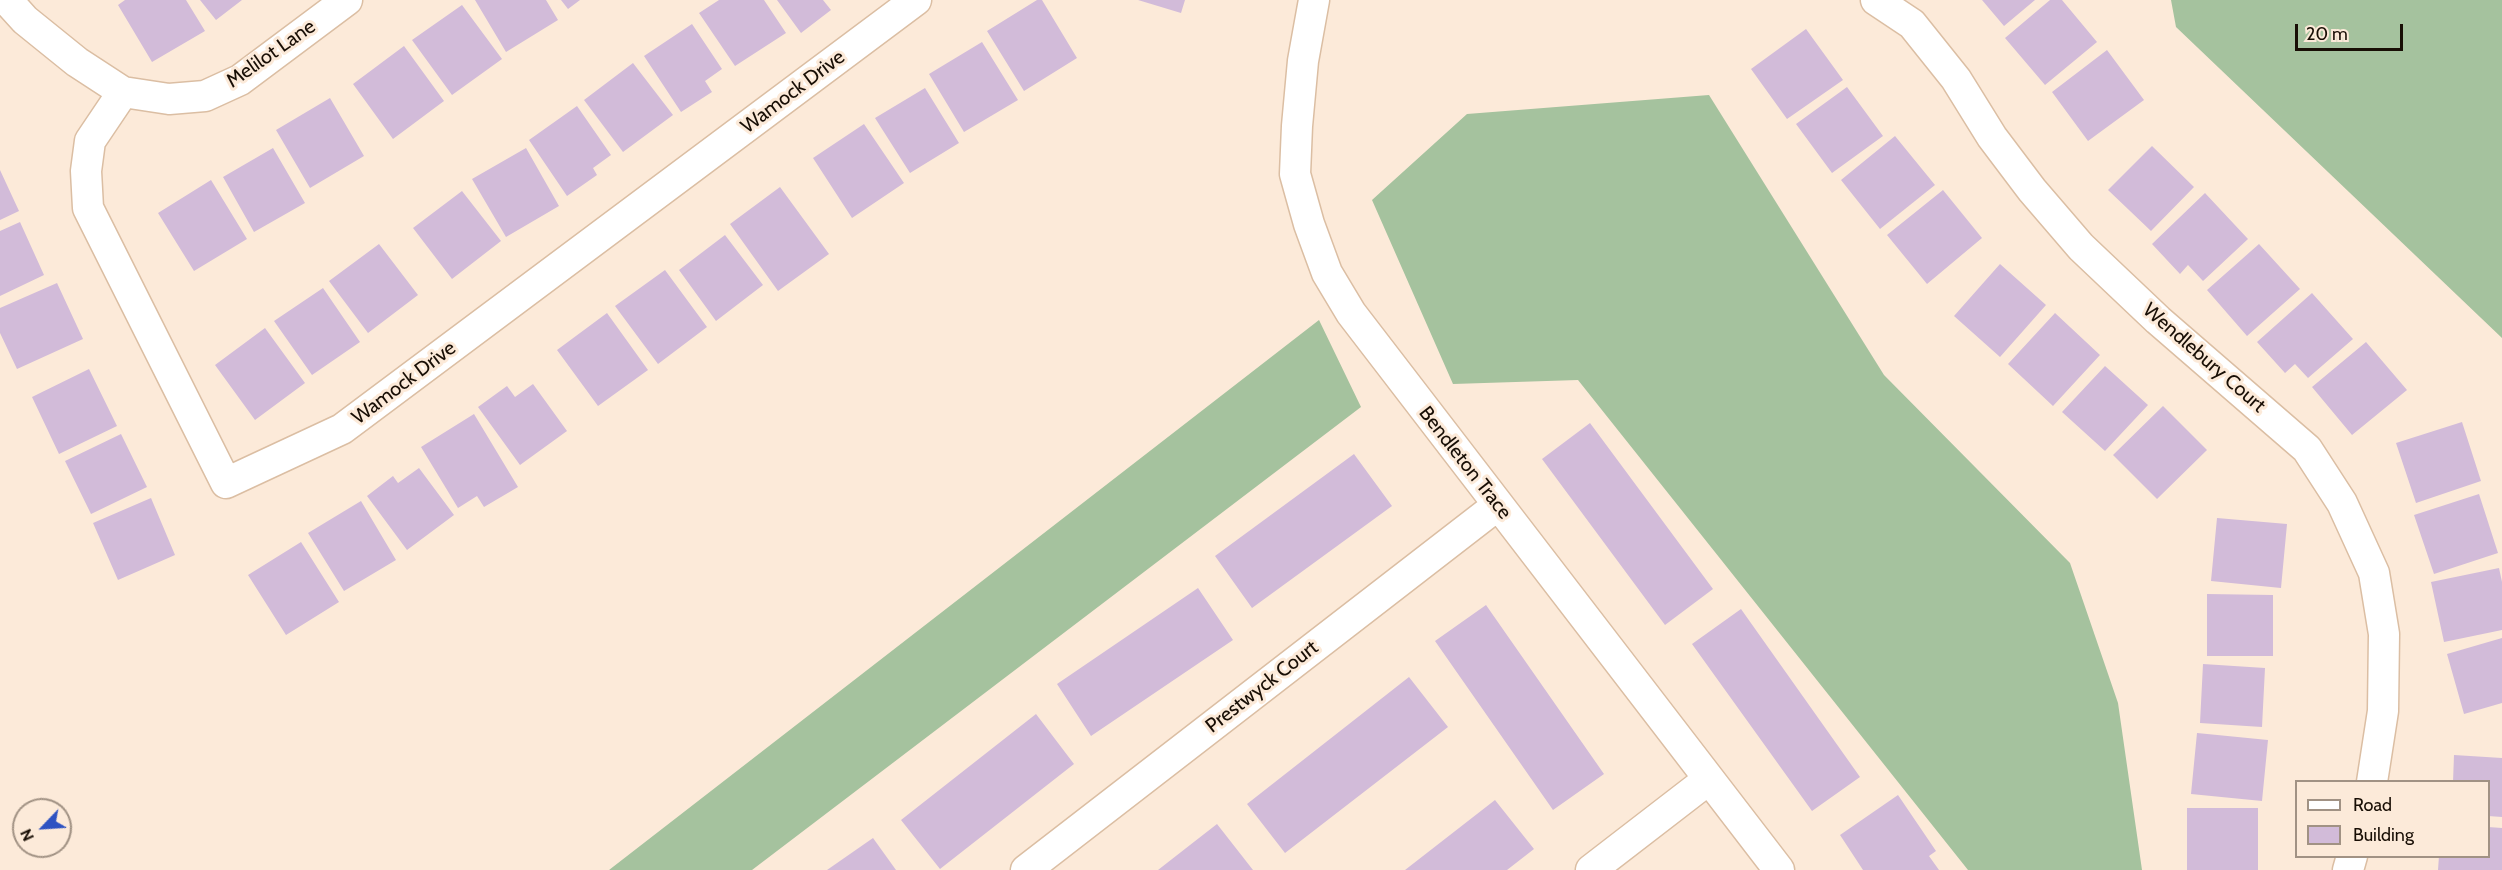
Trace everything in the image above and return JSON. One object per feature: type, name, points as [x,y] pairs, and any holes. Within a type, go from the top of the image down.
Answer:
[{"type":"street","name":"Melilot Lane","points":[[8,0],[33,27],[77,62],[123,92],[169,99],[206,96],[240,80],[347,0]]},
{"type":"street","name":"Wamock Drive","points":[[123,92],[90,141],[86,171],[88,208],[226,483],[342,429],[916,0]]},
{"type":"street","name":"Bendleton Trace","points":[[1314,0],[1301,83],[1295,174],[1327,273],[1351,314],[1779,870]]},
{"type":"street","name":"Wendlebury Court","points":[[1876,0],[1912,24],[1956,79],[1992,137],[2032,190],[2081,247],[2158,320],[2307,449],[2342,503],[2374,573],[2384,634],[2383,711],[2372,780]]},
{"type":"street","name":"Prestwyck Court","points":[[1026,870],[1498,505]]},
{"type":"street","points":[[1591,870],[1709,779]]},
{"type":"green space","points":[[2171,0],[2502,0],[2502,338],[2176,27]]},
{"type":"green space","points":[[1709,95],[1884,375],[2070,563],[2118,703],[2142,870],[1968,870],[1578,380],[1453,384],[1372,200],[1467,114]]},
{"type":"green space","points":[[1319,320],[1361,407],[752,870],[609,870]]},
{"type":"building","points":[[125,0],[186,0],[205,31],[152,62],[118,5]]},
{"type":"building","points":[[200,0],[242,0],[216,20]]},
{"type":"building","points":[[475,0],[546,0],[558,20],[506,52]]},
{"type":"building","points":[[561,0],[580,0],[568,9]]},
{"type":"building","points":[[719,0],[764,0],[786,33],[735,66],[699,13]]},
{"type":"building","points":[[777,0],[823,0],[831,10],[801,33]]},
{"type":"building","points":[[1037,0],[1042,0],[1077,58],[1024,91],[987,31]]},
{"type":"building","points":[[1138,0],[1185,0],[1181,13]]},
{"type":"building","points":[[1982,0],[2035,0],[2004,26]]},
{"type":"building","points":[[2050,0],[2062,0],[2097,42],[2045,85],[2005,38]]},
{"type":"building","points":[[462,5],[502,59],[452,95],[412,40]]},
{"type":"building","points":[[692,24],[722,69],[705,81],[712,92],[681,112],[644,56]]},
{"type":"building","points":[[1806,29],[1843,80],[1787,119],[1751,69]]},
{"type":"building","points":[[982,42],[1018,100],[964,132],[929,74]]},
{"type":"building","points":[[404,46],[444,101],[393,139],[353,84]]},
{"type":"building","points":[[2107,50],[2144,100],[2088,141],[2052,92]]},
{"type":"building","points":[[633,63],[673,115],[623,152],[584,100]]},
{"type":"building","points":[[1847,87],[1883,136],[1832,173],[1796,124]]},
{"type":"building","points":[[925,88],[959,143],[910,173],[875,118]]},
{"type":"building","points":[[330,98],[364,156],[310,188],[276,130]]},
{"type":"building","points":[[577,106],[611,155],[593,168],[597,175],[567,196],[529,140]]},
{"type":"building","points":[[864,124],[904,183],[852,218],[813,158]]},
{"type":"building","points":[[1895,136],[1935,185],[1880,229],[1841,180]]},
{"type":"building","points":[[2152,146],[2194,187],[2151,231],[2108,190]]},
{"type":"building","points":[[273,148],[305,203],[254,232],[223,177]]},
{"type":"building","points":[[526,148],[559,206],[506,237],[472,179]]},
{"type":"building","points":[[0,170],[19,211],[0,220]]},
{"type":"building","points":[[211,180],[247,239],[194,271],[158,213]]},
{"type":"building","points":[[780,187],[829,254],[778,291],[730,224]]},
{"type":"building","points":[[1943,190],[1982,238],[1927,284],[1887,235]]},
{"type":"building","points":[[462,191],[501,241],[452,279],[413,228]]},
{"type":"building","points":[[2205,193],[2248,239],[2203,281],[2188,265],[2180,274],[2152,244]]},
{"type":"building","points":[[20,222],[44,275],[0,296],[0,231]]},
{"type":"building","points":[[725,235],[763,285],[716,321],[679,270]]},
{"type":"building","points":[[379,244],[418,295],[368,333],[329,281]]},
{"type":"building","points":[[2259,244],[2300,289],[2247,336],[2207,290]]},
{"type":"building","points":[[2000,264],[2046,305],[2000,357],[1954,316]]},
{"type":"building","points":[[665,270],[707,327],[658,364],[615,306]]},
{"type":"building","points":[[57,283],[83,339],[17,369],[0,333],[0,308]]},
{"type":"building","points":[[323,288],[360,342],[312,375],[274,321]]},
{"type":"building","points":[[2312,293],[2353,339],[2308,378],[2295,364],[2285,373],[2257,342]]},
{"type":"building","points":[[607,313],[648,370],[598,406],[557,350]]},
{"type":"building","points":[[2055,313],[2100,355],[2053,406],[2008,364]]},
{"type":"building","points":[[265,328],[305,383],[255,420],[215,365]]},
{"type":"building","points":[[2366,342],[2407,390],[2352,435],[2312,387]]},
{"type":"building","points":[[2105,366],[2148,405],[2105,451],[2062,412]]},
{"type":"building","points":[[89,369],[117,426],[59,454],[32,397]]},
{"type":"building","points":[[533,384],[567,431],[520,465],[478,407],[507,386],[515,397]]},
{"type":"building","points":[[2163,406],[2207,450],[2157,499],[2113,455]]},
{"type":"building","points":[[474,414],[518,487],[484,507],[477,496],[458,508],[421,447]]},
{"type":"building","points":[[2462,422],[2481,481],[2416,503],[2396,443]]},
{"type":"building","points":[[1590,423],[1713,589],[1665,625],[1542,459]]},
{"type":"building","points":[[121,434],[147,487],[91,514],[65,461]]},
{"type":"building","points":[[1354,454],[1392,506],[1252,608],[1215,556]]},
{"type":"building","points":[[419,468],[454,515],[407,550],[367,496],[393,476],[398,483]]},
{"type":"building","points":[[2479,494],[2498,553],[2434,574],[2414,515]]},
{"type":"building","points":[[151,498],[175,555],[118,580],[93,523]]},
{"type":"building","points":[[361,501],[396,560],[344,591],[308,533]]},
{"type":"building","points":[[2217,518],[2287,524],[2281,588],[2211,581]]},
{"type":"building","points":[[301,542],[339,602],[286,635],[248,575]]},
{"type":"building","points":[[2499,568],[2502,582],[2502,630],[2444,642],[2431,582]]},
{"type":"building","points":[[1198,588],[1233,640],[1091,736],[1057,684]]},
{"type":"building","points":[[2207,594],[2273,595],[2273,656],[2207,656]]},
{"type":"building","points":[[1486,605],[1604,774],[1553,810],[1435,641]]},
{"type":"building","points":[[1741,609],[1860,777],[1812,811],[1692,644]]},
{"type":"building","points":[[2502,638],[2502,703],[2464,714],[2447,654]]},
{"type":"building","points":[[2203,664],[2265,668],[2262,727],[2200,723]]},
{"type":"building","points":[[1409,677],[1448,727],[1285,853],[1247,804]]},
{"type":"building","points":[[1036,714],[1074,764],[940,869],[901,820]]},
{"type":"building","points":[[2197,733],[2268,740],[2262,801],[2191,794]]},
{"type":"building","points":[[2454,755],[2502,758],[2502,817],[2490,816],[2490,780],[2453,780]]},
{"type":"building","points":[[1898,795],[1936,851],[1929,856],[1939,870],[1863,870],[1840,835]]},
{"type":"building","points":[[1495,800],[1534,849],[1507,870],[1405,870]]},
{"type":"building","points":[[2187,808],[2258,808],[2258,870],[2187,870]]},
{"type":"building","points":[[1217,824],[1253,870],[1158,870],[1190,845]]},
{"type":"building","points":[[2490,827],[2502,828],[2502,870],[2438,870],[2439,858],[2490,858]]},
{"type":"building","points":[[873,838],[896,870],[827,870]]}]
